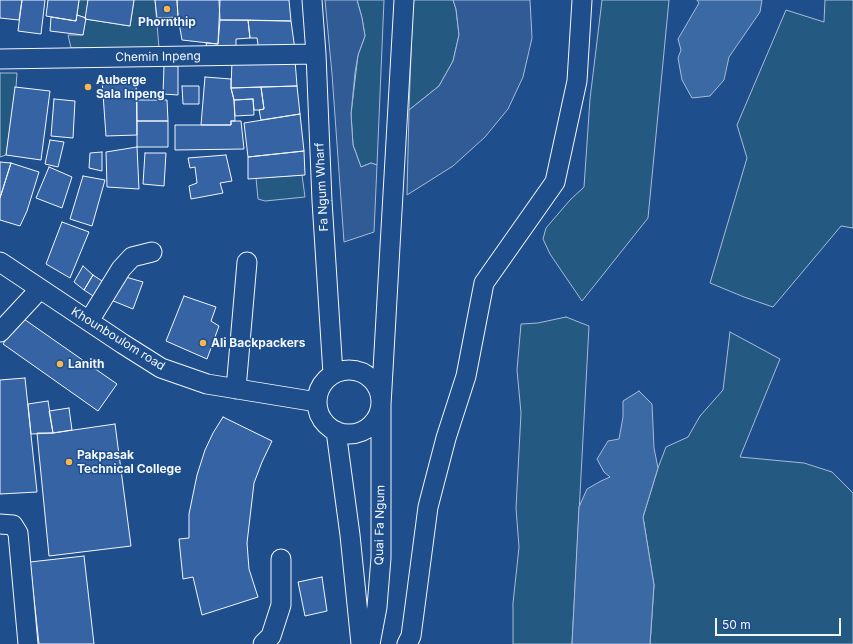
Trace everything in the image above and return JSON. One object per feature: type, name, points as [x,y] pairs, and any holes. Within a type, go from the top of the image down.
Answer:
[{"type":"street","name":"Fa Ngum Wharf","points":[[312,0],[316,54],[322,201],[333,374]]},
{"type":"street","points":[[381,405],[379,391],[372,379],[360,372],[346,370],[333,374],[326,379],[321,386],[317,402],[322,419],[336,431],[346,433],[356,433],[373,423],[378,415],[381,405],[404,0]]},
{"type":"street","points":[[407,644],[411,636],[428,507],[446,438],[466,376],[484,283],[555,182],[578,81],[582,0]]},
{"type":"street","name":"Chemin Inpeng","points":[[0,59],[316,54]]},
{"type":"street","points":[[89,321],[121,269],[132,257],[152,252]]},
{"type":"street","name":"Khounboulom road","points":[[0,262],[161,368],[207,384],[317,402]]},
{"type":"street","points":[[236,389],[247,262]]},
{"type":"street","points":[[0,332],[40,289]]},
{"type":"street","name":"Quai Fa Ngum","points":[[370,644],[377,607],[381,558],[381,405]]},
{"type":"street","points":[[336,431],[350,535],[361,644]]},
{"type":"street","points":[[0,524],[13,526],[18,533],[28,644]]},
{"type":"street","points":[[263,644],[271,636],[280,604],[281,560]]},
{"type":"shaded area","points":[[79,0],[88,0],[86,18],[77,15]]},
{"type":"shaded area","points":[[134,0],[155,0],[159,48],[71,48],[68,35],[83,35],[85,19],[130,26]]},
{"type":"shaded area","points":[[325,0],[357,0],[365,36],[358,55],[355,73],[351,114],[353,145],[361,167],[371,163],[377,165],[374,232],[344,242],[332,74]]},
{"type":"shaded area","points":[[357,0],[384,0],[377,165],[371,163],[361,167],[353,145],[351,114],[358,55],[365,36]]},
{"type":"shaded area","points":[[413,0],[453,0],[456,9],[459,35],[453,61],[439,86],[409,110]]},
{"type":"shaded area","points":[[453,0],[530,0],[532,38],[523,77],[508,109],[485,137],[453,166],[407,195],[409,110],[439,86],[453,61],[459,35],[456,9]]},
{"type":"shaded area","points":[[602,0],[669,0],[648,218],[582,301],[550,254],[543,239],[546,228],[570,200],[584,187],[590,99]]},
{"type":"shaded area","points":[[697,0],[762,0],[760,12],[729,57],[724,80],[710,96],[692,98],[682,80],[678,58],[681,50],[678,39],[699,3]]},
{"type":"shaded area","points":[[825,0],[853,0],[853,228],[841,226],[773,307],[710,283],[747,158],[737,125],[786,10],[824,22]]},
{"type":"shaded area","points":[[0,73],[17,73],[6,155],[0,157]]},
{"type":"shaded area","points":[[302,175],[305,197],[265,201],[258,199],[256,178]]},
{"type":"shaded area","points":[[566,317],[589,326],[572,644],[513,644],[513,603],[519,547],[516,508],[521,413],[517,370],[521,324],[538,323]]},
{"type":"shaded area","points":[[730,332],[780,359],[740,457],[804,463],[832,472],[853,493],[853,644],[650,644],[654,585],[643,517],[666,447],[688,437],[700,416],[723,390]]},
{"type":"shaded area","points":[[639,391],[652,404],[654,448],[658,468],[643,517],[654,585],[650,644],[572,644],[579,507],[587,489],[610,477],[604,472],[597,459],[608,441],[619,439],[623,417],[623,401]]},
{"type":"building","points":[[0,0],[22,0],[19,20],[0,18]]},
{"type":"building","points":[[22,0],[45,0],[41,34],[18,31]]},
{"type":"building","points":[[48,0],[79,0],[76,21],[46,16]]},
{"type":"building","points":[[88,0],[134,0],[130,26],[85,19]]},
{"type":"building","name":"Phornthip","points":[[155,0],[177,0],[178,17],[157,18]]},
{"type":"building","points":[[177,0],[220,0],[218,44],[182,40]]},
{"type":"building","points":[[219,0],[289,0],[291,21],[220,20]]},
{"type":"building","points":[[77,15],[86,18],[83,35],[50,31],[51,17],[76,21]]},
{"type":"building","points":[[220,20],[248,20],[250,38],[236,39],[236,47],[207,48],[206,43],[218,44]]},
{"type":"building","points":[[248,20],[291,21],[295,50],[259,51],[257,38],[250,38]]},
{"type":"building","points":[[295,60],[297,86],[231,88],[232,61]]},
{"type":"building","points":[[164,66],[178,66],[178,95],[163,94]]},
{"type":"building","points":[[205,77],[231,79],[235,121],[231,121],[231,125],[201,125]]},
{"type":"building","points":[[136,79],[137,135],[106,136],[102,80]]},
{"type":"building","points":[[182,86],[199,86],[199,104],[183,104]]},
{"type":"building","points":[[297,86],[300,114],[261,120],[259,110],[264,109],[261,87]]},
{"type":"building","points":[[15,87],[50,91],[41,160],[6,155]]},
{"type":"building","points":[[261,87],[264,109],[259,110],[254,110],[253,99],[234,100],[231,88]]},
{"type":"building","points":[[54,99],[75,101],[73,138],[51,136]]},
{"type":"building","points":[[253,99],[254,115],[235,116],[234,100]]},
{"type":"building","points":[[137,100],[167,100],[168,121],[137,121]]},
{"type":"building","points":[[300,114],[304,151],[248,157],[244,123]]},
{"type":"building","points":[[137,121],[168,121],[168,147],[137,147]]},
{"type":"building","points":[[231,121],[241,121],[244,149],[175,150],[175,125],[231,125]]},
{"type":"building","points":[[50,140],[64,142],[58,167],[45,164]]},
{"type":"building","points":[[137,147],[139,189],[107,187],[106,152]]},
{"type":"building","points":[[304,151],[305,175],[248,179],[248,157]]},
{"type":"building","points":[[102,152],[102,171],[89,168],[90,153]]},
{"type":"building","points":[[145,153],[166,153],[164,186],[143,184]]},
{"type":"building","points":[[226,155],[232,181],[220,183],[223,193],[191,199],[189,186],[197,183],[195,167],[190,168],[188,158]]},
{"type":"building","points":[[0,162],[11,163],[0,198]]},
{"type":"building","points":[[11,163],[39,172],[27,211],[20,226],[0,220],[0,198]]},
{"type":"building","points":[[49,167],[72,177],[62,208],[36,198]]},
{"type":"building","points":[[83,176],[105,180],[92,226],[70,219]]},
{"type":"building","points":[[62,222],[89,232],[70,278],[46,264]]},
{"type":"building","points":[[83,266],[93,275],[84,290],[74,282]]},
{"type":"building","points":[[112,273],[143,282],[133,309],[101,296]]},
{"type":"building","points":[[93,275],[105,283],[96,298],[84,290]]},
{"type":"building","points":[[184,296],[216,307],[211,321],[219,326],[207,359],[166,341]]},
{"type":"building","name":"Lanith","points":[[21,317],[117,384],[98,411],[3,344]]},
{"type":"building","points":[[25,378],[37,492],[0,494],[0,380]]},
{"type":"building","points":[[48,401],[53,433],[31,434],[28,404]]},
{"type":"building","points":[[69,408],[72,430],[53,433],[49,411]]},
{"type":"building","points":[[223,417],[272,441],[254,483],[247,543],[249,569],[258,597],[202,615],[193,577],[183,579],[179,539],[189,538],[189,514],[197,475],[205,450]]},
{"type":"building","points":[[115,424],[131,546],[49,556],[37,433],[53,433]]},
{"type":"building","points":[[84,556],[94,644],[39,644],[30,562]]},
{"type":"building","points":[[322,577],[327,611],[305,616],[298,582]]},
{"type":"place","name":"Phornthip","points":[[167,9]]},
{"type":"place","name":"Auberge Sala Inpeng","points":[[88,87]]},
{"type":"place","name":"Ali Backpackers","points":[[203,343]]},
{"type":"place","name":"Lanith","points":[[60,364]]},
{"type":"place","name":"Pakpasak Technical College","points":[[69,462]]}]
